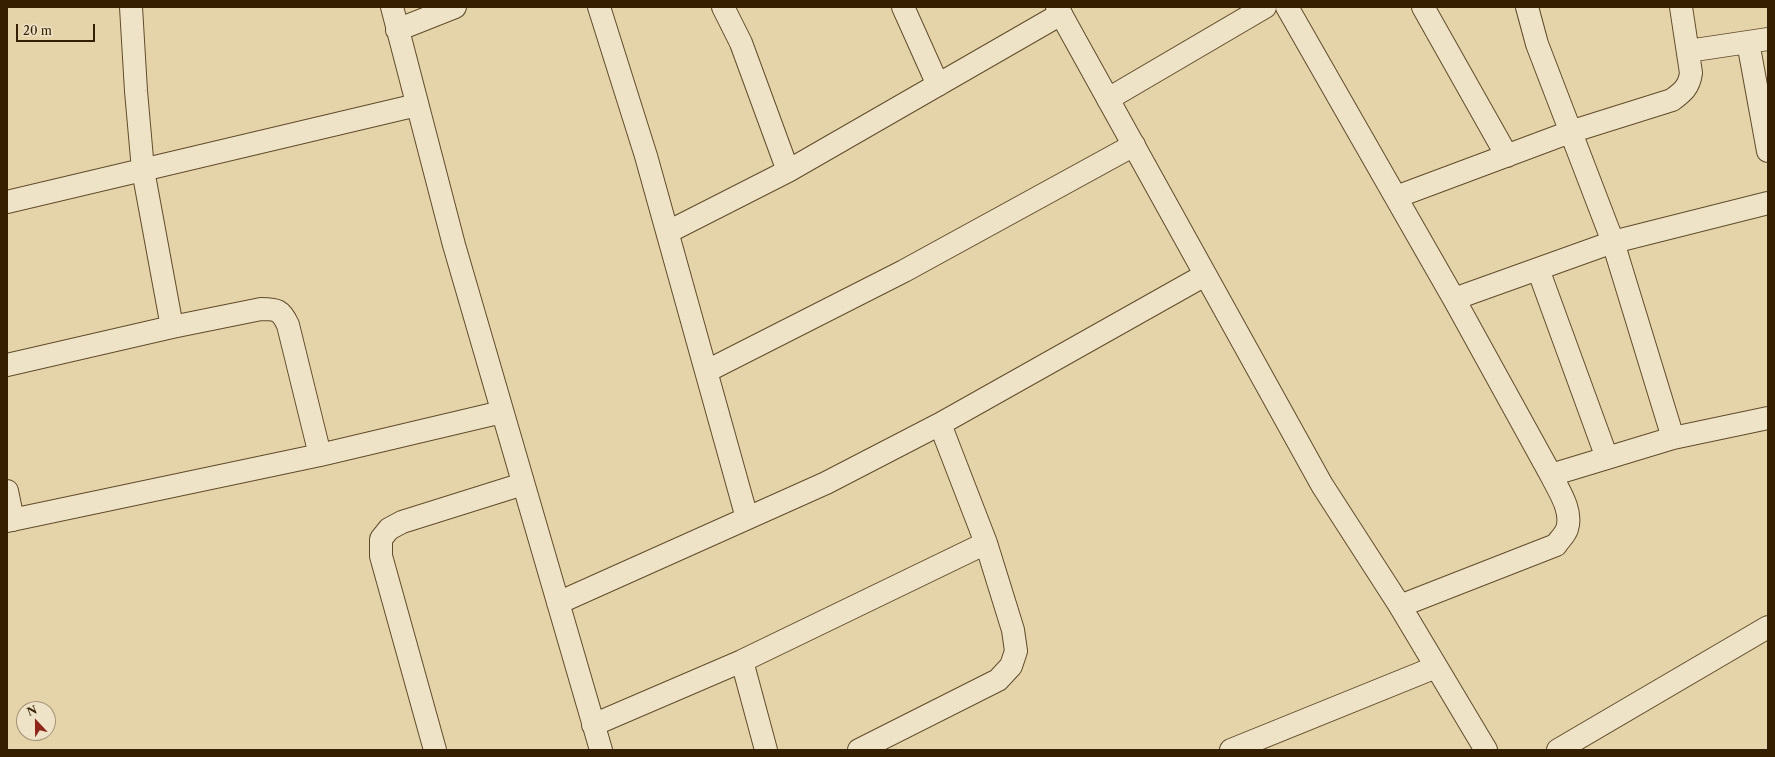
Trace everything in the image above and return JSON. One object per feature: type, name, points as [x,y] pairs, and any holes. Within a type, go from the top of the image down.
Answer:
[{"type":"street","points":[[131,7],[143,170],[172,327]]},
{"type":"street","points":[[392,7],[454,245],[601,750]]},
{"type":"street","points":[[397,30],[455,7]]},
{"type":"street","points":[[599,7],[646,156],[747,518]]},
{"type":"street","points":[[723,7],[741,43],[788,171]]},
{"type":"street","points":[[903,7],[938,85]]},
{"type":"street","points":[[1108,99],[1265,7]]},
{"type":"street","points":[[1287,7],[1454,299],[1550,475],[1566,507],[1569,518],[1567,530],[1556,545],[1400,606]]},
{"type":"street","points":[[1423,7],[1507,156]]},
{"type":"street","points":[[1527,7],[1537,44],[1613,242],[1672,438]]},
{"type":"street","points":[[1396,197],[1570,132],[1672,100],[1685,90],[1690,81],[1691,73],[1680,7]]},
{"type":"street","points":[[668,232],[788,171],[938,85],[1059,11],[1322,485],[1400,606],[1486,750]]},
{"type":"street","points":[[1688,51],[1758,41],[1768,151]]},
{"type":"street","points":[[7,202],[417,105]]},
{"type":"street","points":[[707,371],[904,271],[1134,145]]},
{"type":"street","points":[[1454,299],[1613,242],[1768,203]]},
{"type":"street","points":[[1538,269],[1607,458]]},
{"type":"street","points":[[558,603],[826,483],[940,424],[1205,275]]},
{"type":"street","points":[[7,365],[172,327],[261,309],[275,309],[283,314],[288,325],[320,455]]},
{"type":"street","points":[[7,491],[10,520],[320,455],[502,412]]},
{"type":"street","points":[[1550,475],[1672,438],[1768,418]]},
{"type":"street","points":[[859,750],[998,680],[1012,666],[1016,651],[1012,630],[986,542],[940,424]]},
{"type":"street","points":[[434,750],[381,556],[381,539],[389,530],[402,522],[523,484]]},
{"type":"street","points":[[594,725],[742,661],[986,542]]},
{"type":"street","points":[[1558,750],[1768,627]]},
{"type":"street","points":[[742,661],[766,750]]},
{"type":"street","points":[[1231,750],[1436,667]]}]
